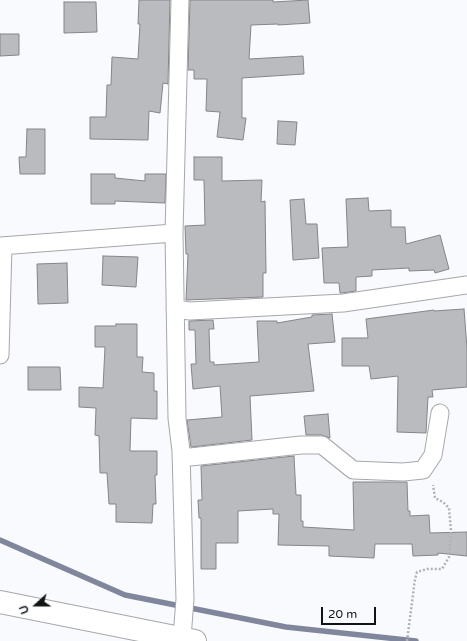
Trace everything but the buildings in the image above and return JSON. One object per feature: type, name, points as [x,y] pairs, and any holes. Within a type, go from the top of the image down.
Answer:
[{"type":"main road","points":[[0,602],[187,635]]},
{"type":"street","points":[[180,0],[174,233],[177,418],[181,458],[187,635]]},
{"type":"street","points":[[0,355],[1,246],[174,233]]},
{"type":"street","points":[[175,309],[190,311],[343,303],[467,285]]},
{"type":"street","points":[[181,458],[301,445],[322,445],[353,470],[403,472],[423,470],[433,455],[440,413]]},
{"type":"path","points":[[407,641],[417,572],[427,569],[442,569],[449,557],[451,531],[449,508],[443,502],[434,498],[427,465]]},
{"type":"waterway","points":[[0,540],[125,595],[286,627],[416,641]]}]
